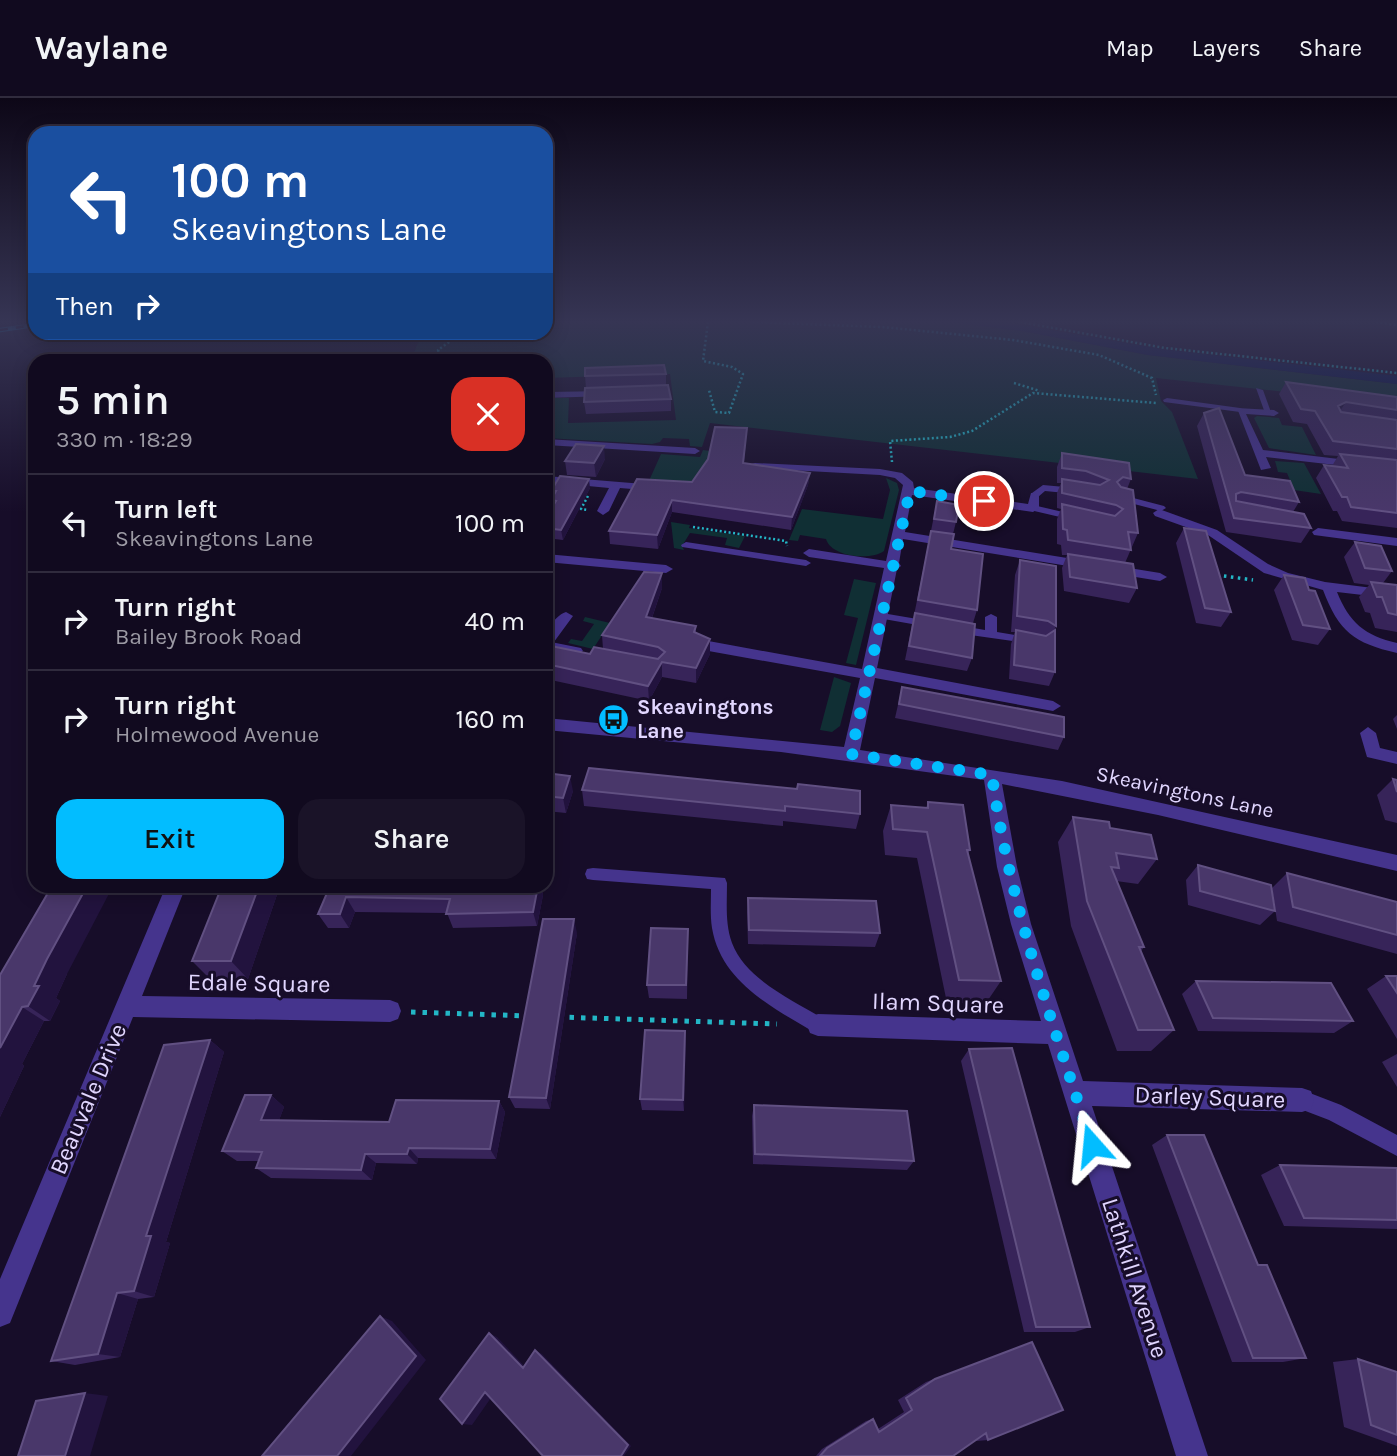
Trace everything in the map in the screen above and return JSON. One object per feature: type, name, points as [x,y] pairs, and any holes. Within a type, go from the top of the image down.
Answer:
[{"type":"street","points":[[553,395],[619,393]]},
{"type":"street","points":[[1265,468],[1240,410],[1272,413]]},
{"type":"street","points":[[553,442],[672,445],[695,451]]},
{"type":"street","points":[[1259,453],[1397,469]]},
{"type":"street","points":[[755,465],[896,475],[908,482],[910,491],[851,754]]},
{"type":"street","points":[[553,480],[659,488]]},
{"type":"street","points":[[603,511],[616,485]]},
{"type":"street","points":[[910,491],[1034,501]]},
{"type":"street","points":[[1160,512],[1226,540],[1258,565],[1276,573],[1328,585],[1397,595]]},
{"type":"street","points":[[1315,530],[1397,542]]},
{"type":"street","points":[[900,535],[1159,572],[1162,593]]},
{"type":"street","points":[[809,553],[894,566]]},
{"type":"street","points":[[553,559],[666,569]]},
{"type":"street","points":[[1328,585],[1346,626],[1363,638],[1397,648]]},
{"type":"street","points":[[553,632],[566,616]]},
{"type":"street","points":[[703,645],[1053,706]]},
{"type":"street","name":"Skeavingtons Lane","points":[[553,725],[851,754],[992,775],[1397,863]]},
{"type":"street","points":[[1368,733],[1373,752],[1397,758]]},
{"type":"street","name":"Lathkill Avenue","points":[[992,775],[1016,903],[1192,1456]]},
{"type":"street","name":"Beauvale Drive","points":[[0,1313],[173,893]]},
{"type":"street","name":"Edale Square","points":[[127,1006],[390,1011]]},
{"type":"street","name":"Ilam Square","points":[[818,1025],[1056,1033]]},
{"type":"street","name":"Darley Square","points":[[1076,1093],[1302,1100]]},
{"type":"lane","points":[[1259,390],[1272,413]]},
{"type":"lane","points":[[1167,400],[1240,410]]},
{"type":"lane","points":[[1083,492],[1043,488],[1034,501],[1087,520]]},
{"type":"lane","points":[[1118,497],[1160,512]]},
{"type":"lane","points":[[686,545],[809,553]]},
{"type":"lane","points":[[882,616],[1041,643]]},
{"type":"lane","points":[[990,635],[991,617]]},
{"type":"lane","points":[[553,640],[595,655]]},
{"type":"lane","points":[[593,874],[719,883],[720,928],[735,965],[761,991],[818,1025]]},
{"type":"lane","points":[[1302,1100],[1334,1112],[1397,1146]]},
{"type":"path","points":[[709,390],[715,412],[729,413],[739,385]]},
{"type":"path","points":[[1022,385],[1044,392],[1158,402],[1154,385]]},
{"type":"path","points":[[896,475],[890,442],[955,435],[980,429],[1026,395],[1044,392]]},
{"type":"path","points":[[786,541],[794,542]]},
{"type":"path","points":[[1206,573],[1260,581]]},
{"type":"path","points":[[390,1011],[541,1016]]},
{"type":"path","points":[[555,1017],[818,1025]]},
{"type":"green space","points":[[671,385],[1158,385],[1161,401],[1172,412],[1198,479],[710,423],[702,447],[690,446],[689,439],[663,438],[652,444],[553,438],[553,398],[569,398],[568,423],[676,420]]},
{"type":"green space","points":[[1224,385],[1397,385],[1397,404]]},
{"type":"green space","points":[[1254,418],[1279,418],[1282,425],[1302,427],[1316,455],[1269,448]]},
{"type":"green space","points":[[703,450],[710,451],[711,465],[693,493],[648,483],[661,454],[700,457]]},
{"type":"green space","points":[[1275,461],[1304,463],[1321,494],[1267,486],[1266,482],[1292,485],[1287,473],[1278,472]]},
{"type":"green space","points":[[886,478],[897,483],[899,490],[884,551],[870,556],[852,556],[835,550],[826,539],[800,535],[798,541],[789,540],[802,509],[883,519],[890,490]]},
{"type":"green space","points":[[671,522],[690,525],[689,528],[745,536],[739,548],[725,545],[727,538],[690,533],[682,546],[684,550],[674,548]]},
{"type":"green space","points":[[854,579],[876,583],[856,665],[846,663],[858,618],[844,615]]},
{"type":"green space","points":[[585,617],[610,623],[593,649],[568,643],[571,639],[582,641],[594,624],[583,621]]},
{"type":"green space","points":[[834,677],[851,683],[840,726],[832,732],[820,730]]},
{"type":"building","points":[[668,385],[671,399],[584,402],[585,388]]},
{"type":"building","points":[[1288,385],[1311,385],[1397,397],[1397,410],[1346,402],[1338,406],[1341,412],[1397,420],[1397,449],[1333,441],[1315,411],[1301,409]]},
{"type":"building","points":[[1219,408],[1245,475],[1290,481],[1299,502],[1241,492],[1236,494],[1236,501],[1304,514],[1311,528],[1234,518],[1204,413]]},
{"type":"building","points":[[715,427],[747,428],[743,463],[810,473],[792,517],[672,500],[657,535],[609,531],[637,479],[692,482],[708,459]]},
{"type":"building","points":[[576,444],[604,446],[594,463],[565,461]]},
{"type":"building","points":[[1062,453],[1129,463],[1131,479],[1123,477],[1117,482],[1121,487],[1133,490],[1138,533],[1128,532],[1131,550],[1068,540],[1067,530],[1063,529],[1062,504],[1115,516],[1123,509],[1062,493],[1062,479],[1100,485],[1109,480],[1086,471],[1062,468]]},
{"type":"building","points":[[1340,454],[1397,460],[1397,513],[1351,507],[1347,497],[1342,497],[1324,465],[1348,468]]},
{"type":"building","points":[[560,476],[589,479],[561,530],[553,529],[553,506],[556,501],[553,500],[553,496],[556,491],[553,491]]},
{"type":"building","points":[[937,501],[959,505],[956,522],[934,519]]},
{"type":"building","points":[[1184,528],[1206,531],[1231,612],[1205,608]]},
{"type":"building","points":[[931,531],[954,534],[951,549],[983,554],[977,610],[918,600]]},
{"type":"building","points":[[1355,542],[1381,546],[1392,571],[1365,568]]},
{"type":"building","points":[[1068,554],[1133,564],[1137,588],[1070,577]]},
{"type":"building","points":[[1020,560],[1056,566],[1056,626],[1048,621],[1017,616]]},
{"type":"building","points":[[644,572],[662,573],[646,617],[696,626],[694,632],[710,639],[696,668],[662,662],[648,686],[553,666],[553,646],[590,654],[594,647],[658,659],[665,652],[658,647],[602,635]]},
{"type":"building","points":[[1284,575],[1305,578],[1309,590],[1315,591],[1330,629],[1303,625]]},
{"type":"building","points":[[1371,582],[1397,585],[1397,615],[1388,613],[1382,597],[1377,597]]},
{"type":"building","points":[[915,613],[975,624],[972,658],[909,646]]},
{"type":"building","points":[[1016,630],[1046,636],[1055,630],[1055,672],[1014,665]]},
{"type":"building","points":[[902,687],[1064,717],[1064,737],[899,704]]},
{"type":"building","points":[[589,768],[797,789],[798,784],[860,791],[860,814],[785,806],[785,811],[582,790]]},
{"type":"building","points":[[553,774],[570,776],[563,798],[553,797]]},
{"type":"building","points":[[928,802],[963,805],[970,850],[967,850],[1001,981],[959,980],[927,832],[893,829],[891,805],[928,808]]},
{"type":"building","points":[[1073,817],[1109,822],[1110,828],[1151,835],[1157,859],[1116,853],[1119,868],[1111,867],[1144,947],[1139,947],[1174,1030],[1138,1030],[1087,901]]},
{"type":"building","points":[[1198,865],[1271,885],[1275,911],[1200,891]]},
{"type":"building","points":[[1287,873],[1397,902],[1397,935],[1293,907]]},
{"type":"building","points":[[48,893],[83,893],[34,986],[39,986],[28,1006],[22,1007],[0,1048],[0,975]]},
{"type":"building","points":[[219,893],[256,893],[231,961],[192,961]]},
{"type":"building","points":[[327,893],[537,893],[533,912],[446,914],[450,899],[346,897],[340,914],[318,914]]},
{"type":"building","points":[[748,898],[876,901],[880,933],[749,930]]},
{"type":"building","points":[[543,919],[574,919],[546,1098],[509,1097]]},
{"type":"building","points":[[651,928],[688,929],[686,985],[647,985]]},
{"type":"building","points":[[1386,976],[1397,976],[1397,993]]},
{"type":"building","points":[[1196,981],[1331,983],[1353,1021],[1213,1018]]},
{"type":"building","points":[[645,1030],[685,1031],[683,1100],[640,1099]]},
{"type":"building","points":[[210,1040],[146,1236],[151,1236],[134,1291],[117,1293],[98,1354],[51,1361],[164,1045]]},
{"type":"building","points":[[1012,1048],[1090,1327],[1036,1327],[969,1049]]},
{"type":"building","points":[[245,1095],[271,1095],[261,1120],[389,1122],[396,1100],[499,1101],[490,1149],[409,1148],[407,1154],[365,1154],[361,1170],[256,1168],[262,1152],[222,1151]]},
{"type":"building","points":[[754,1105],[907,1111],[914,1161],[755,1154]]},
{"type":"building","points":[[1167,1135],[1204,1135],[1258,1265],[1267,1265],[1306,1358],[1253,1358]]},
{"type":"building","points":[[1280,1165],[1397,1168],[1397,1220],[1304,1218]]},
{"type":"building","points":[[380,1316],[416,1356],[337,1456],[262,1456]]},
{"type":"building","points":[[489,1333],[523,1368],[535,1350],[628,1445],[621,1456],[543,1456],[485,1392],[462,1424],[440,1399]]},
{"type":"building","points":[[1032,1342],[1063,1410],[988,1440],[986,1433],[953,1456],[820,1456],[827,1448],[873,1419],[879,1432],[912,1410],[906,1398],[935,1379]]},
{"type":"building","points":[[1358,1359],[1397,1372],[1397,1435],[1371,1425]]},
{"type":"building","points":[[85,1393],[65,1456],[18,1456],[36,1401]]},
{"type":"place","name":"Skeavingtons Lane","points":[[614,719]]},
{"type":"route","points":[[984,501],[910,491],[851,754],[992,775],[1007,867],[1021,924],[1092,1145]]}]
